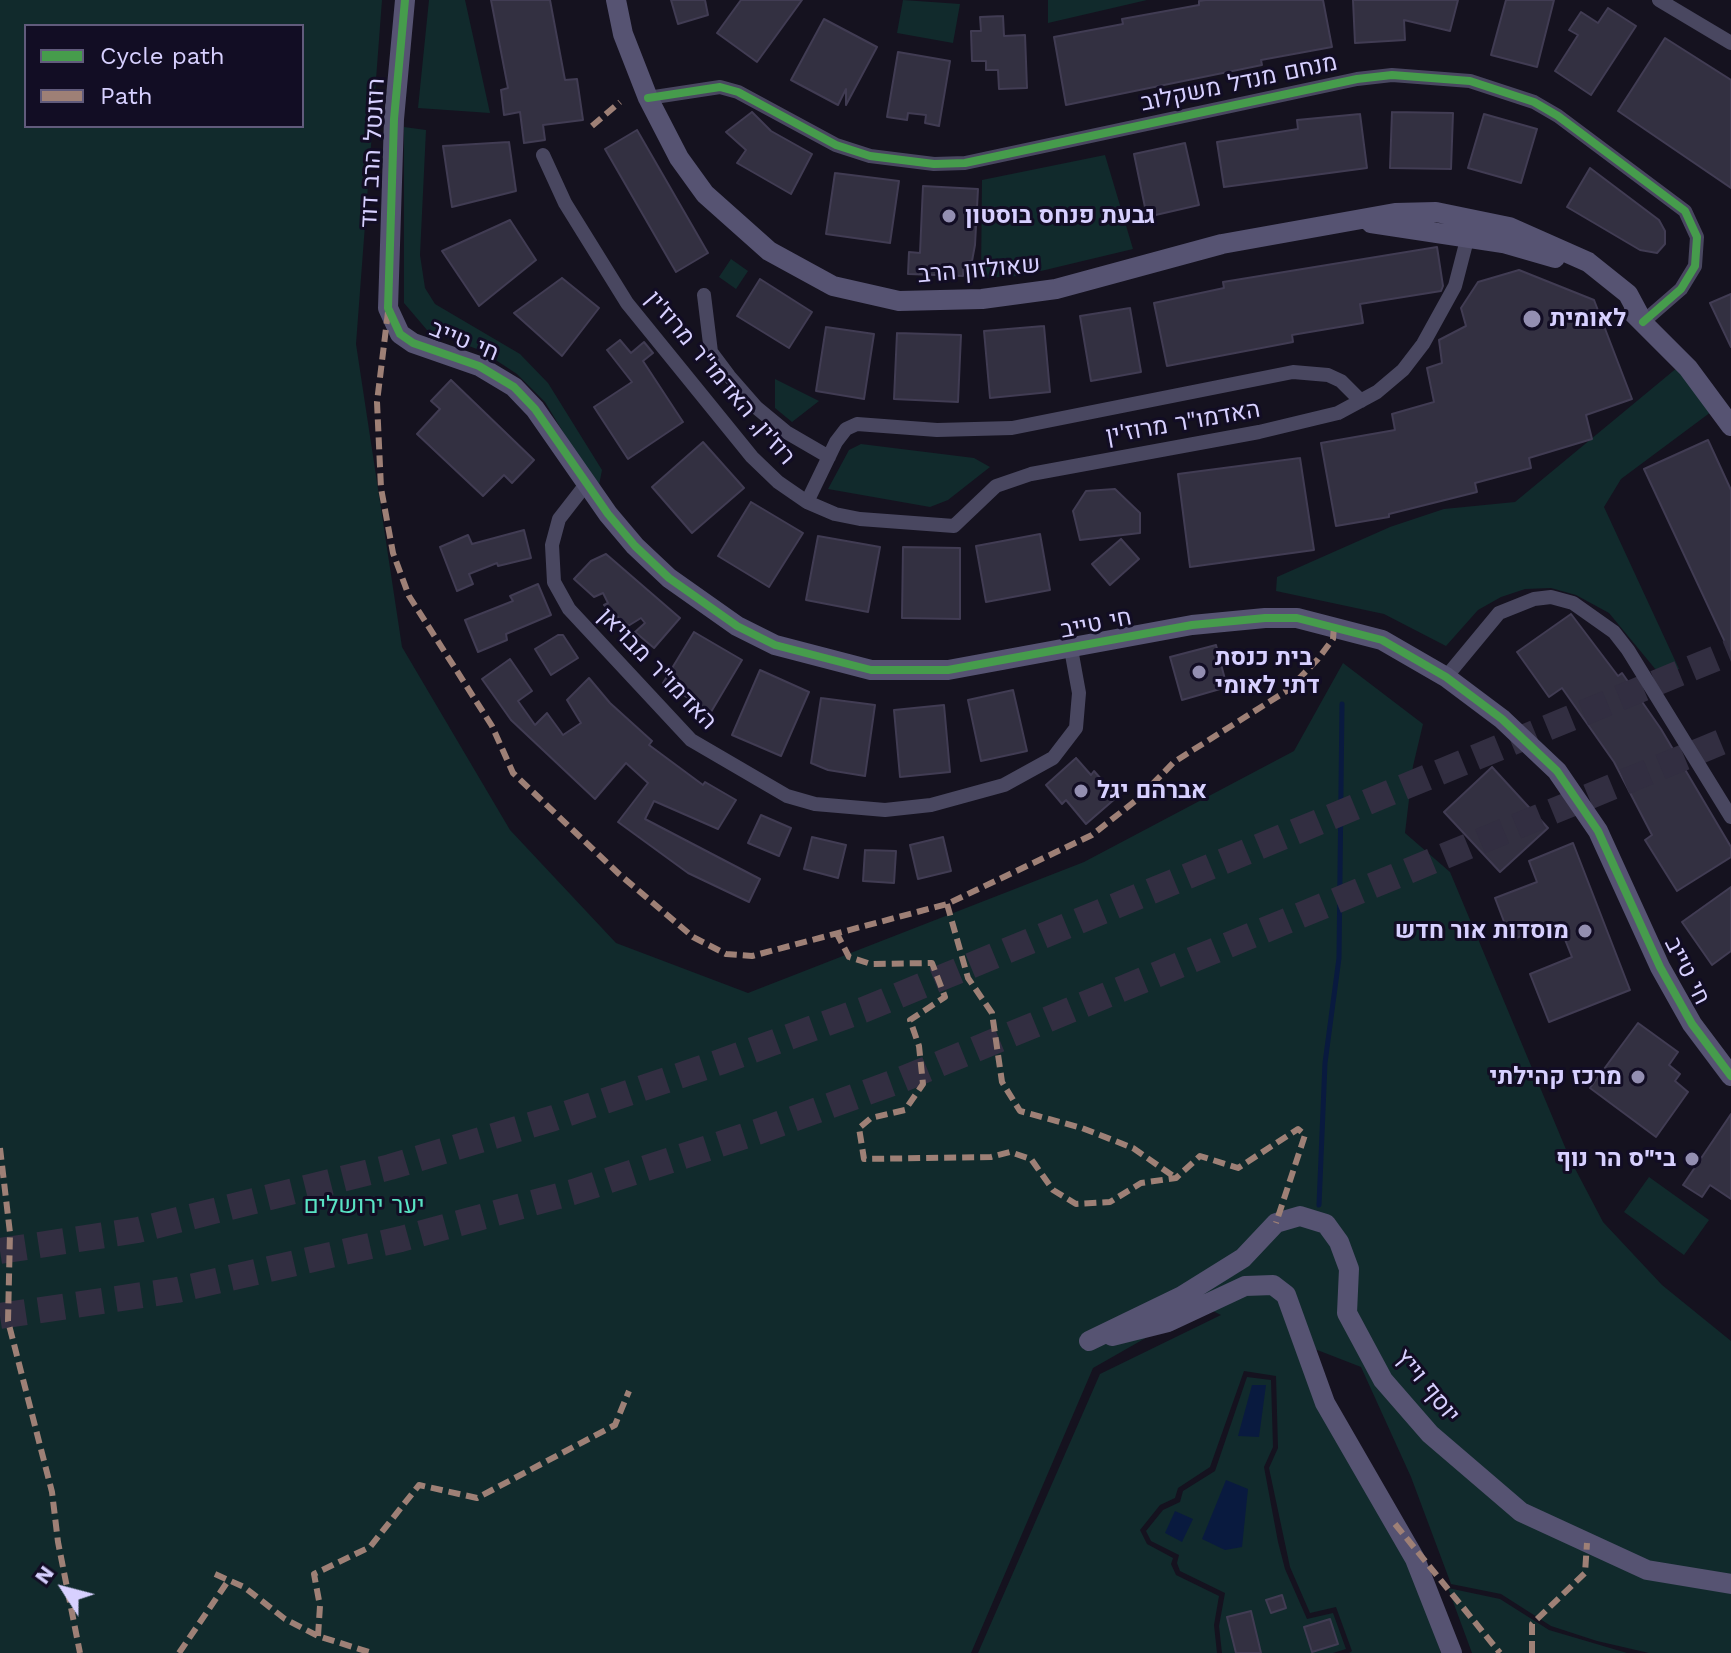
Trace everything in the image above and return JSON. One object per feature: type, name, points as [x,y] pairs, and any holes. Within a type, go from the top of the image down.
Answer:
[{"type":"street","name":"רוזנטל הרב דוד","points":[[388,308],[393,133],[405,0]]},
{"type":"street","name":"שאולזון הרב","points":[[616,0],[623,34],[648,98],[679,158],[705,194],[745,232],[796,269],[833,286],[899,301],[955,302],[1056,289],[1222,244],[1355,220],[1525,232],[1588,262],[1628,294],[1643,322],[1688,368],[1731,426]]},
{"type":"street","points":[[1659,0],[1731,43]]},
{"type":"street","name":"מנחם מנדל משקלוב","points":[[648,98],[720,87],[738,92],[836,145],[870,156],[934,164],[965,163],[1357,79],[1392,75],[1470,81],[1546,109],[1685,211],[1697,237],[1695,266],[1681,289],[1643,322]]},
{"type":"street","name":"רוז'ין, האדמו\"ר מרוז'ין","points":[[543,155],[565,203],[627,303],[752,457],[778,482],[807,502],[846,429],[857,424],[937,430],[1012,428],[1293,372],[1328,375],[1341,381],[1361,401]]},
{"type":"street","name":"האדמו\"ר מרוז'ין","points":[[807,502],[835,514],[860,519],[954,526],[996,486],[1031,474],[1313,421],[1361,401],[1403,370],[1423,344],[1455,286],[1469,227]]},
{"type":"street","points":[[704,295],[711,352],[729,376],[757,408],[786,432],[829,457]]},
{"type":"street","name":"חי טייב","points":[[388,308],[400,334],[413,343],[479,366],[514,387],[535,409],[635,546],[669,578],[725,618],[775,645],[871,670],[907,672],[988,664],[1192,625],[1297,618],[1382,640],[1446,677],[1502,719],[1557,771],[1598,831],[1660,967],[1692,1024],[1731,1076]]},
{"type":"street","name":"האדמו\"ר מבויאן","points":[[587,483],[559,519],[552,545],[554,582],[569,609],[691,740],[787,796],[815,804],[885,810],[931,805],[1004,785],[1053,758],[1076,728],[1079,693],[1071,649]]},
{"type":"street","points":[[1446,677],[1499,613],[1534,599],[1551,597],[1573,603],[1614,632],[1628,650],[1731,817]]},
{"type":"street","name":"יוסף וייץ","points":[[1452,1653],[1434,1600],[1415,1559],[1325,1403],[1291,1302],[1280,1289],[1264,1283],[1245,1286],[1168,1322],[1142,1331],[1089,1341],[1182,1296],[1243,1258],[1276,1223],[1300,1216],[1326,1224],[1339,1242],[1349,1269],[1347,1313],[1383,1380],[1430,1434],[1521,1512],[1647,1570],[1731,1584]]},
{"type":"green space","name":"יער ירושלים","points":[[0,0],[382,0],[356,344],[402,647],[510,830],[616,943],[748,993],[1084,862],[1294,751],[1343,663],[1423,724],[1413,766],[1405,833],[1450,872],[1570,1159],[1603,1222],[1662,1285],[1731,1341],[1731,1653],[1649,1653],[1597,1641],[1551,1626],[1501,1594],[1451,1584],[1411,1477],[1361,1367],[1307,1346],[1412,1566],[1441,1653],[1349,1653],[1352,1651],[1336,1607],[1310,1613],[1290,1567],[1269,1468],[1278,1448],[1276,1376],[1244,1371],[1210,1467],[1178,1488],[1175,1498],[1160,1505],[1140,1530],[1147,1544],[1173,1558],[1171,1564],[1176,1575],[1219,1596],[1214,1625],[1217,1653],[978,1653],[1100,1374],[1221,1315],[1211,1310],[1172,1323],[1093,1368],[971,1653],[0,1653]]},
{"type":"green space","points":[[429,0],[465,0],[490,113],[418,108]]},
{"type":"green space","points":[[903,0],[960,4],[953,43],[897,33]]},
{"type":"green space","points":[[1048,0],[1147,0],[1048,23]]},
{"type":"green space","points":[[404,127],[426,130],[420,255],[425,288],[435,304],[520,354],[548,383],[602,470],[598,490],[545,402],[517,374],[482,351],[427,330],[404,303]]},
{"type":"green space","points":[[1105,155],[1133,249],[1020,276],[981,278],[982,180]]},
{"type":"green space","points":[[731,259],[748,271],[736,289],[719,277]]},
{"type":"green space","points":[[1678,367],[1715,409],[1621,479],[1604,507],[1679,669],[1661,676],[1609,613],[1576,595],[1551,588],[1525,589],[1501,597],[1478,610],[1446,646],[1384,614],[1276,591],[1277,577],[1390,527],[1444,509],[1515,502]]},
{"type":"green space","points":[[775,379],[819,401],[792,422],[775,408]]},
{"type":"green space","points":[[861,444],[974,458],[990,467],[948,500],[930,507],[828,489],[849,450]]},
{"type":"green space","points":[[1649,1177],[1709,1220],[1684,1255],[1624,1212]]},
{"type":"green space","points":[[1247,1377],[1271,1380],[1273,1447],[1264,1467],[1285,1569],[1307,1619],[1333,1613],[1346,1649],[1333,1653],[1222,1653],[1219,1626],[1225,1593],[1180,1571],[1177,1563],[1179,1555],[1151,1541],[1146,1531],[1163,1510],[1180,1502],[1183,1491],[1215,1471]]},
{"type":"green space","points":[[1448,1588],[1500,1599],[1549,1630],[1627,1653],[1472,1653]]},
{"type":"water","points":[[1252,1385],[1266,1385],[1259,1437],[1238,1436]]},
{"type":"water","points":[[1226,1480],[1248,1489],[1242,1547],[1225,1550],[1202,1539]]},
{"type":"water","points":[[1175,1511],[1193,1519],[1182,1542],[1165,1533]]},
{"type":"building","points":[[491,0],[550,0],[565,80],[577,79],[583,120],[543,125],[545,140],[524,143],[520,112],[504,115],[501,90],[508,88]]},
{"type":"building","points":[[671,0],[705,0],[708,15],[678,24]]},
{"type":"building","points":[[741,0],[802,0],[757,62],[717,33]]},
{"type":"building","points":[[1323,0],[1332,47],[1261,60],[1262,65],[1066,105],[1054,37],[1123,24],[1122,19],[1199,5],[1199,1]]},
{"type":"building","points":[[1353,0],[1458,0],[1450,31],[1404,20],[1405,40],[1355,43]]},
{"type":"building","points":[[1506,0],[1554,0],[1537,67],[1491,55]]},
{"type":"building","points":[[1608,8],[1636,26],[1591,95],[1555,71],[1578,35],[1569,30],[1581,12],[1598,23]]},
{"type":"building","points":[[1003,16],[1004,36],[1025,35],[1027,88],[999,89],[998,70],[986,70],[986,61],[972,61],[971,31],[981,31],[980,17]]},
{"type":"building","points":[[824,19],[877,47],[846,105],[846,89],[838,105],[791,80]]},
{"type":"building","points":[[1665,38],[1731,80],[1731,188],[1618,111]]},
{"type":"building","points":[[898,52],[950,61],[939,126],[925,123],[926,115],[908,113],[907,120],[887,117]]},
{"type":"building","points":[[752,112],[771,131],[812,154],[791,194],[737,163],[746,150],[726,132]]},
{"type":"building","points":[[1392,112],[1453,113],[1451,169],[1390,168]]},
{"type":"building","points":[[1360,114],[1367,168],[1224,187],[1217,142],[1298,129],[1297,120]]},
{"type":"building","points":[[1484,114],[1537,129],[1521,183],[1468,168]]},
{"type":"building","points":[[637,130],[708,253],[676,272],[605,149]]},
{"type":"building","points":[[509,142],[516,191],[452,207],[443,146]]},
{"type":"building","points":[[1185,143],[1199,205],[1147,217],[1134,154]]},
{"type":"building","points":[[1590,168],[1659,220],[1665,231],[1665,244],[1657,253],[1640,250],[1567,207]]},
{"type":"building","points":[[835,173],[899,181],[890,243],[826,234]]},
{"type":"building","name":"גבעת פנחס בוסטון","points":[[923,186],[978,189],[975,245],[972,261],[964,262],[963,276],[908,274],[909,252],[920,253]]},
{"type":"building","points":[[510,220],[536,260],[479,306],[442,251]]},
{"type":"building","points":[[1437,247],[1443,286],[1441,291],[1360,304],[1363,323],[1292,335],[1293,342],[1167,366],[1154,303],[1224,288],[1223,282]]},
{"type":"building","points":[[1519,270],[1594,300],[1632,399],[1586,415],[1592,439],[1529,458],[1531,468],[1475,483],[1477,492],[1389,514],[1389,517],[1336,526],[1321,443],[1395,430],[1392,414],[1434,402],[1427,368],[1442,363],[1439,340],[1466,326],[1461,308],[1478,282]]},
{"type":"building","points":[[562,278],[599,308],[562,356],[514,313]]},
{"type":"building","points":[[760,279],[812,312],[789,348],[737,316]]},
{"type":"building","points":[[1731,294],[1731,347],[1710,303]]},
{"type":"building","points":[[1130,308],[1141,372],[1091,381],[1080,316]]},
{"type":"building","points":[[1044,326],[1050,392],[990,398],[984,331]]},
{"type":"building","points":[[826,327],[874,334],[864,399],[816,391]]},
{"type":"building","points":[[897,333],[961,335],[958,402],[894,399]]},
{"type":"building","points":[[620,340],[631,353],[644,342],[653,353],[643,361],[683,422],[628,459],[594,407],[632,382],[607,350]]},
{"type":"building","points":[[451,380],[534,460],[512,483],[504,475],[483,496],[417,434],[440,409],[431,401]]},
{"type":"building","points":[[1708,440],[1731,490],[1731,655],[1644,469]]},
{"type":"building","points":[[703,442],[744,488],[692,533],[652,487]]},
{"type":"building","points":[[1300,458],[1314,550],[1190,567],[1178,474]]},
{"type":"building","points":[[1115,489],[1140,513],[1140,533],[1080,540],[1073,511],[1086,491]]},
{"type":"building","points":[[751,502],[803,533],[769,587],[718,556]]},
{"type":"building","points":[[524,530],[531,558],[498,566],[497,563],[469,574],[473,584],[457,591],[440,547],[468,535],[472,544]]},
{"type":"building","points":[[1040,534],[1050,590],[986,602],[976,546]]},
{"type":"building","points":[[818,536],[880,547],[868,612],[806,600]]},
{"type":"building","points":[[1121,539],[1139,559],[1110,585],[1092,564]]},
{"type":"building","points":[[903,547],[960,548],[960,619],[902,618]]},
{"type":"building","points":[[606,554],[680,618],[654,648],[635,632],[645,623],[641,618],[628,626],[604,605],[608,603],[603,593],[594,597],[574,579],[591,561]]},
{"type":"building","points":[[538,584],[551,615],[506,634],[507,640],[478,652],[465,620],[513,601],[510,596]]},
{"type":"building","points":[[1571,614],[1618,676],[1622,673],[1661,729],[1731,847],[1731,857],[1677,891],[1645,840],[1652,835],[1614,762],[1562,688],[1549,697],[1517,652]]},
{"type":"building","points":[[694,632],[742,660],[711,712],[663,683]]},
{"type":"building","points":[[563,635],[578,658],[551,675],[535,649]]},
{"type":"building","name":"בית כנסת דתי לאומי","points":[[1216,645],[1227,687],[1182,700],[1170,657]]},
{"type":"building","points":[[510,659],[532,691],[518,701],[535,725],[547,713],[563,735],[581,723],[567,700],[589,678],[610,703],[652,741],[649,745],[703,785],[705,782],[736,800],[718,829],[654,801],[645,819],[760,879],[749,902],[688,873],[618,822],[648,783],[626,763],[595,799],[511,720],[482,679]]},
{"type":"building","points":[[760,670],[809,692],[781,756],[732,735]]},
{"type":"building","points":[[1013,690],[1027,751],[981,761],[968,700]]},
{"type":"building","points":[[821,698],[875,705],[865,776],[828,770],[811,763]]},
{"type":"building","points":[[944,705],[950,772],[900,777],[894,710]]},
{"type":"building","name":"אברהם יגל","points":[[1076,758],[1091,775],[1094,771],[1117,797],[1086,824],[1066,800],[1062,804],[1046,785]]},
{"type":"building","points":[[1492,767],[1548,828],[1500,872],[1444,812]]},
{"type":"building","points":[[761,815],[791,828],[779,856],[748,843]]},
{"type":"building","points":[[812,837],[846,845],[838,878],[804,869]]},
{"type":"building","points":[[943,837],[951,871],[918,879],[910,845]]},
{"type":"building","name":"מוסדות אור חדש","points":[[1573,843],[1630,990],[1549,1022],[1530,974],[1572,957],[1558,922],[1511,940],[1495,898],[1537,882],[1529,861]]},
{"type":"building","points":[[865,850],[896,851],[894,883],[863,881]]},
{"type":"building","points":[[1731,887],[1731,951],[1712,965],[1682,922]]},
{"type":"building","name":"מרכז קהילתי","points":[[1638,1023],[1678,1052],[1669,1065],[1680,1074],[1675,1081],[1688,1092],[1656,1137],[1590,1088]]},
{"type":"building","points":[[1731,1114],[1731,1199],[1710,1185],[1702,1197],[1683,1185]]},
{"type":"building","points":[[1282,1595],[1286,1608],[1271,1613],[1266,1600]]},
{"type":"building","points":[[1251,1611],[1261,1653],[1236,1653],[1227,1617]]},
{"type":"building","points":[[1330,1619],[1338,1644],[1312,1652],[1304,1627]]},
{"type":"waterway","points":[[1319,1205],[1325,1063],[1339,958],[1342,704]]},
{"type":"tunnel","points":[[0,1251],[138,1230],[390,1167],[554,1118],[720,1062],[863,1010],[1731,652]]},
{"type":"tunnel","points":[[0,1316],[177,1290],[401,1239],[573,1192],[757,1132],[898,1081],[1731,738]]},
{"type":"marked path","points":[[592,126],[620,102]]},
{"type":"marked path","points":[[388,312],[377,402],[381,488],[393,553],[409,596],[492,726],[513,773],[619,874],[693,937],[726,954],[752,956],[947,904],[1092,835],[1139,798],[1174,762],[1288,690],[1333,639],[1334,626]]},
{"type":"marked path","points":[[947,904],[968,978],[992,1013],[1002,1082],[1020,1111],[1082,1128],[1133,1148],[1176,1178]]},
{"type":"marked path","points":[[836,932],[849,957],[871,964],[932,963],[945,997],[910,1020],[919,1046],[923,1084],[905,1110],[871,1118],[859,1128],[864,1159],[991,1157],[1010,1152],[1031,1159],[1053,1190],[1076,1204],[1110,1202],[1141,1183],[1176,1178],[1200,1156],[1238,1168],[1298,1129],[1305,1135],[1276,1223]]},
{"type":"marked path","points":[[0,1148],[10,1233],[8,1321],[52,1492],[58,1542],[80,1653]]},
{"type":"marked path","points":[[318,1636],[320,1606],[314,1574],[370,1547],[419,1485],[477,1498],[615,1425],[629,1391]]},
{"type":"marked path","points":[[1395,1524],[1500,1653]]},
{"type":"marked path","points":[[1532,1653],[1532,1624],[1585,1573],[1587,1543]]},
{"type":"marked path","points":[[215,1574],[244,1587],[285,1619],[318,1636],[372,1653]]},
{"type":"marked path","points":[[179,1653],[228,1581]]},
{"type":"cycle path","points":[[405,0],[394,119],[388,308],[400,334],[413,343],[479,366],[514,387],[535,409],[608,514],[635,546],[669,578],[737,626],[775,645],[871,670],[948,670],[1192,625],[1265,618],[1297,618],[1382,640],[1446,677],[1502,719],[1557,771],[1598,831],[1660,967],[1692,1024],[1731,1076]]},
{"type":"cycle path","points":[[648,98],[720,87],[738,92],[836,145],[870,156],[934,164],[965,163],[1357,79],[1392,75],[1470,81],[1534,102],[1558,116],[1685,211],[1697,237],[1695,266],[1681,289],[1643,322]]},
{"type":"place","name":"גבעת פנחס בוסטון","points":[[949,216]]},
{"type":"place","name":"לאומית","points":[[1532,319]]},
{"type":"place","name":"בית כנסת דתי לאומי","points":[[1199,672]]},
{"type":"place","name":"אברהם יגל","points":[[1081,791]]},
{"type":"place","name":"מוסדות אור חדש","points":[[1585,931]]},
{"type":"place","name":"מרכז קהילתי","points":[[1638,1077]]},
{"type":"place","name":"בי\"ס הר נוף","points":[[1692,1159]]}]
